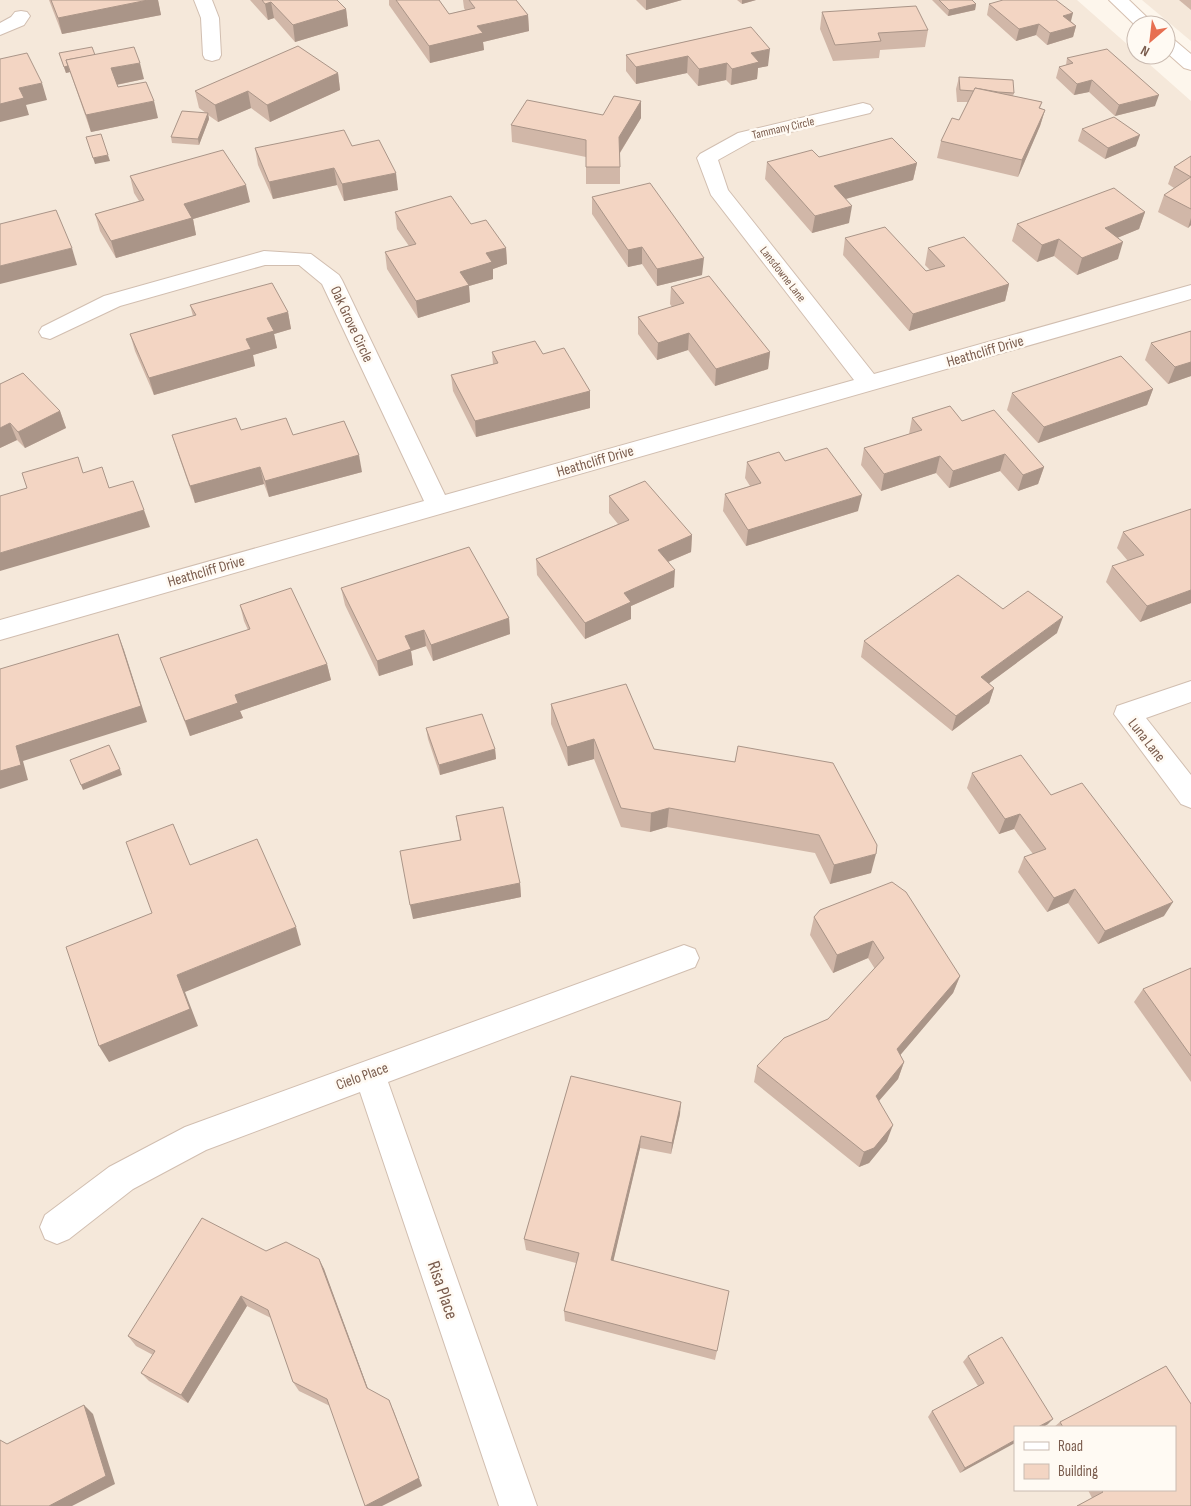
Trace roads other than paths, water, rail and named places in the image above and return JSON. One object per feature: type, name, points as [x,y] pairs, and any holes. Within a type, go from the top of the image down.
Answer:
[{"type":"street","points":[[203,0],[210,18],[212,55]]},
{"type":"street","points":[[1118,0],[1135,15]]},
{"type":"street","points":[[0,30],[18,21],[21,16]]},
{"type":"street","points":[[1176,51],[1191,64]]},
{"type":"street","name":"Tammany Circle","points":[[707,158],[745,137],[864,109]]},
{"type":"street","name":"Lansdowne Lane","points":[[707,158],[718,191],[869,384]]},
{"type":"street","name":"Oak Grove Circle","points":[[50,332],[121,298],[264,258],[304,259],[330,280],[438,505]]},
{"type":"street","name":"Heathcliff Drive","points":[[0,630],[1191,292]]},
{"type":"street","name":"Luna Lane","points":[[1191,691],[1127,714],[1191,796]]},
{"type":"street","name":"Cielo Place","points":[[57,1227],[121,1178],[196,1138],[684,958]]},
{"type":"street","name":"Risa Place","points":[[369,1073],[518,1506]]}]
